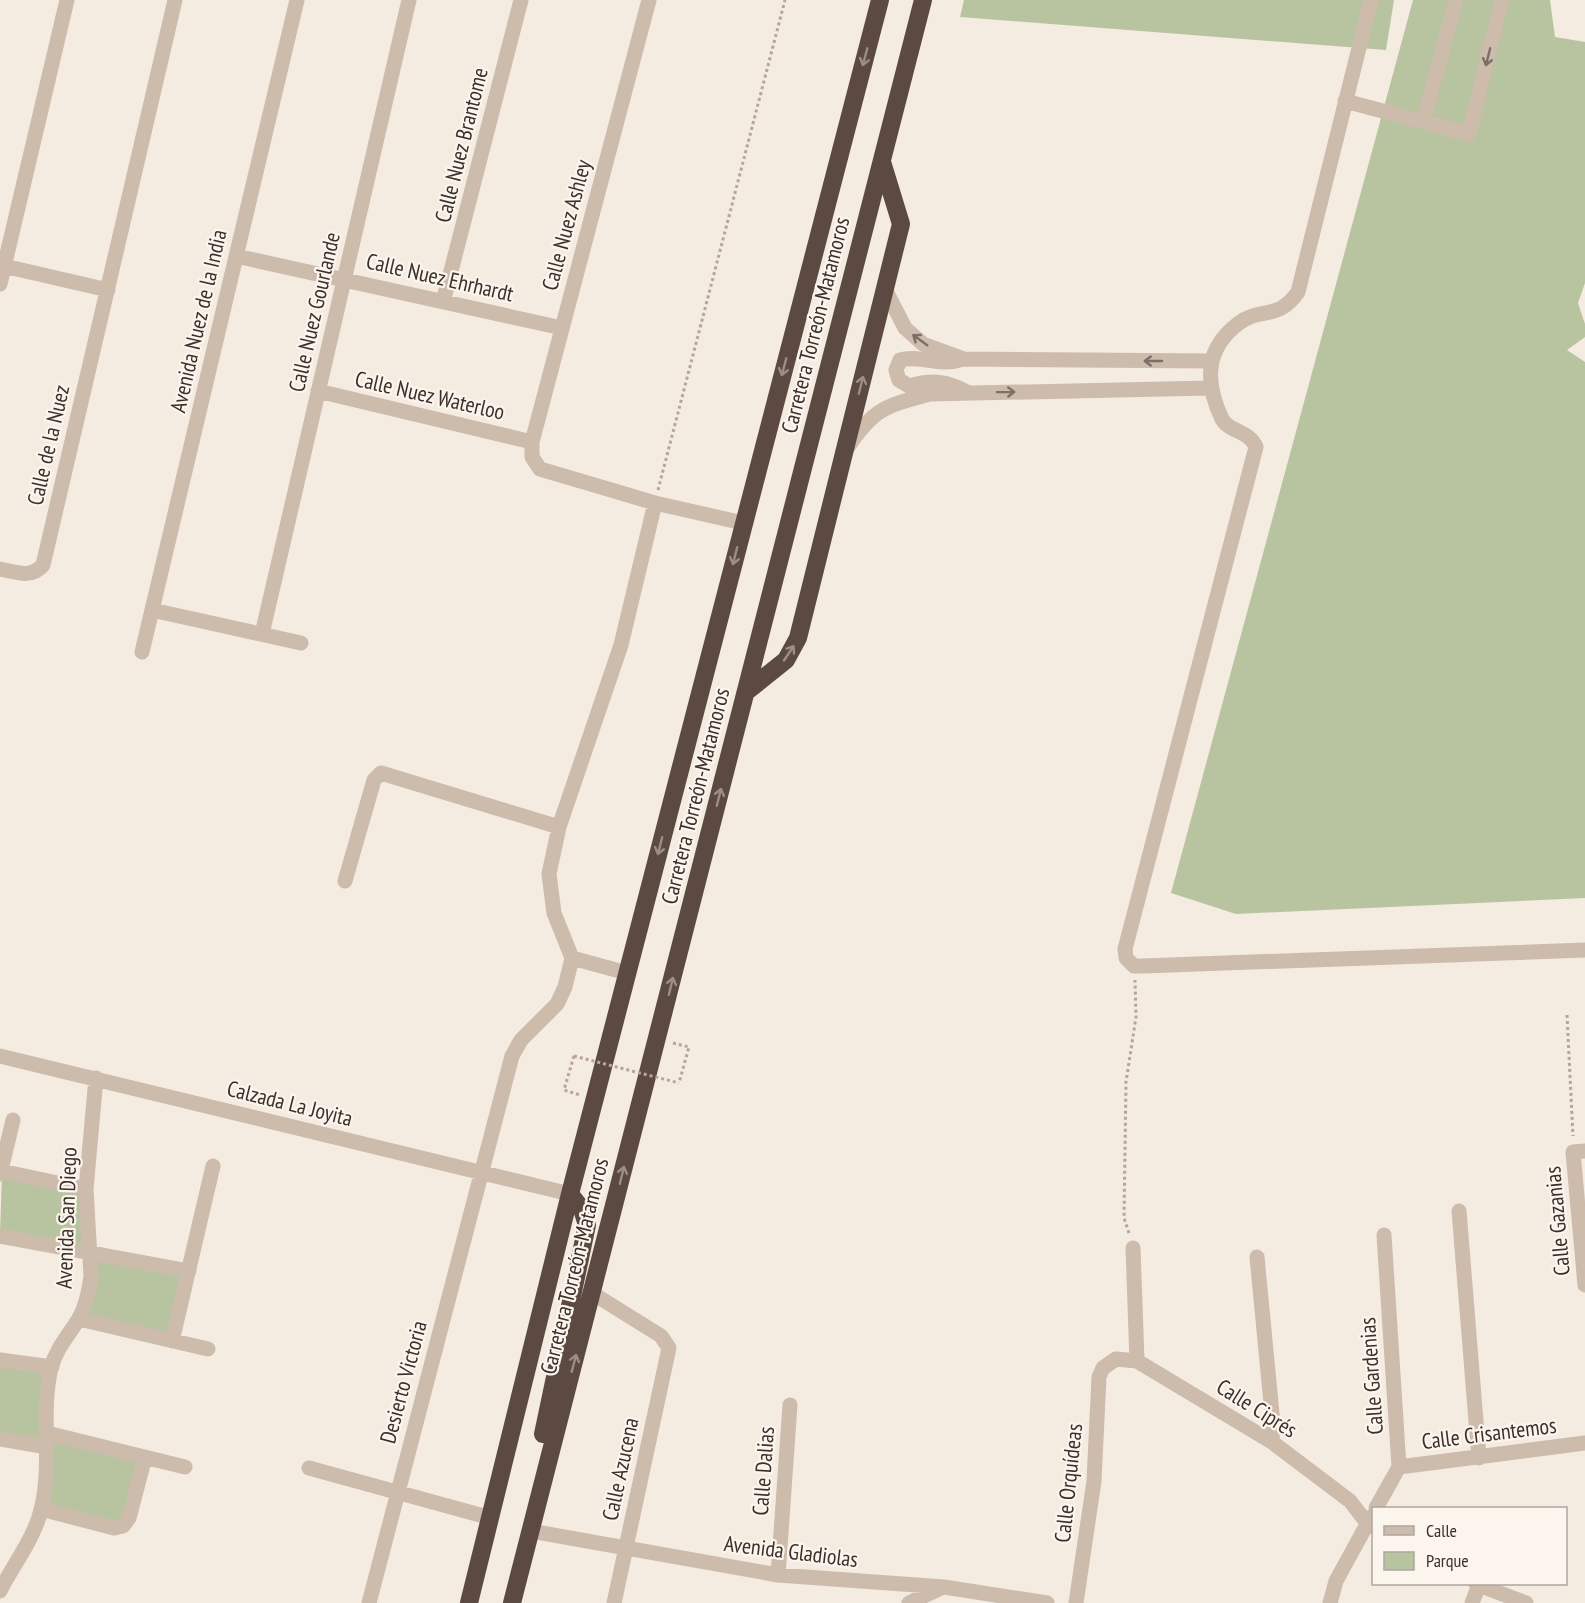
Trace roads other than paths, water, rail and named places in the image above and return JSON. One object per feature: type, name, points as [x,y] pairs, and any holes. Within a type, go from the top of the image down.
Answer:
[{"type":"highway","points":[[469,1603],[594,1099],[880,0]]},
{"type":"highway","name":"Carretera Torreón-Matamoros","points":[[512,1603],[923,0]]},
{"type":"highway","points":[[746,692],[786,660],[798,638],[901,224],[882,161]]},
{"type":"highway","points":[[533,1522],[538,1461],[587,1225],[582,1209],[570,1194]]},
{"type":"highway","points":[[461,1603],[485,1540]]},
{"type":"street","points":[[0,284],[2,266],[67,0]]},
{"type":"street","name":"Calle de la Nuez","points":[[0,569],[27,574],[36,572],[43,565],[175,0]]},
{"type":"street","name":"Avenida Nuez de la India","points":[[142,652],[297,0]]},
{"type":"street","name":"Calle Nuez Gourlande","points":[[262,634],[410,0]]},
{"type":"street","name":"Calle Nuez Brantome","points":[[443,302],[521,0]]},
{"type":"street","name":"Calle Nuez Ashley","points":[[649,0],[532,442],[534,462],[540,469],[655,503]]},
{"type":"street","points":[[1371,0],[1298,292],[1288,306],[1240,322],[1221,344],[1211,361],[1209,388],[1223,422],[1253,438],[1256,447],[1125,949],[1126,958],[1134,966],[1585,950]]},
{"type":"street","points":[[1423,122],[1456,0]]},
{"type":"street","points":[[1345,101],[1468,134],[1502,0]]},
{"type":"street","name":"Calle Nuez Ehrhardt","points":[[236,256],[562,328]]},
{"type":"street","points":[[2,266],[108,290]]},
{"type":"street","points":[[885,289],[905,328],[923,344],[964,359]]},
{"type":"street","points":[[969,393],[950,382],[934,381],[909,386],[898,381],[896,370],[900,360],[907,358],[948,364],[964,359],[1211,361]]},
{"type":"street","points":[[844,452],[864,422],[888,405],[930,394],[1209,388]]},
{"type":"street","name":"Calle Nuez Waterloo","points":[[318,391],[532,442]]},
{"type":"street","points":[[627,973],[572,958],[550,896],[549,874],[559,827],[621,645],[655,503],[743,523]]},
{"type":"street","points":[[152,610],[301,643]]},
{"type":"street","points":[[345,881],[374,780],[381,773],[559,827]]},
{"type":"street","name":"Desierto Victoria","points":[[369,1603],[512,1056],[521,1040],[557,1004],[565,987],[572,958]]},
{"type":"street","name":"Calzada La Joyita","points":[[0,1056],[570,1194]]},
{"type":"street","name":"Avenida San Diego","points":[[0,1592],[7,1560],[31,1534],[41,1509],[47,1440],[47,1398],[52,1367],[66,1335],[79,1319],[91,1276],[86,1188],[96,1078]]},
{"type":"street","points":[[13,1120],[0,1173],[86,1188]]},
{"type":"street","name":"Calle Gazanias","points":[[1579,1152],[1585,1284]]},
{"type":"street","points":[[174,1334],[213,1166]]},
{"type":"street","points":[[1459,1211],[1479,1458]]},
{"type":"street","name":"Calle Gardenias","points":[[1384,1235],[1399,1467]]},
{"type":"street","points":[[0,1236],[189,1271]]},
{"type":"street","points":[[1133,1248],[1137,1361]]},
{"type":"street","points":[[1257,1257],[1273,1424],[1272,1442]]},
{"type":"street","name":"Calle Azucena","points":[[592,1293],[661,1336],[668,1344],[614,1603]]},
{"type":"street","points":[[79,1319],[174,1334],[208,1349]]},
{"type":"street","name":"Calle Orquídeas","points":[[1076,1603],[1094,1481],[1099,1377],[1103,1368],[1116,1359],[1137,1361]]},
{"type":"street","points":[[0,1360],[52,1367]]},
{"type":"street","name":"Calle Ciprés","points":[[1137,1361],[1272,1442],[1350,1501],[1372,1521]]},
{"type":"street","name":"Calle Dalias","points":[[778,1575],[790,1405]]},
{"type":"street","points":[[0,1439],[47,1440],[145,1457],[185,1467]]},
{"type":"street","name":"Calle Crisantemos","points":[[1399,1467],[1585,1443]]},
{"type":"street","points":[[41,1509],[114,1528],[123,1526],[129,1518],[145,1457]]},
{"type":"street","points":[[1377,1507],[1399,1467]]},
{"type":"street","points":[[309,1468],[491,1518]]},
{"type":"street","points":[[1330,1603],[1336,1581],[1372,1521]]},
{"type":"street","name":"Avenida Gladiolas","points":[[533,1522],[626,1548],[778,1575],[944,1587],[1047,1603]]},
{"type":"street","points":[[1472,1603],[1478,1585],[1526,1603]]},
{"type":"street","points":[[909,1603],[944,1587]]}]
